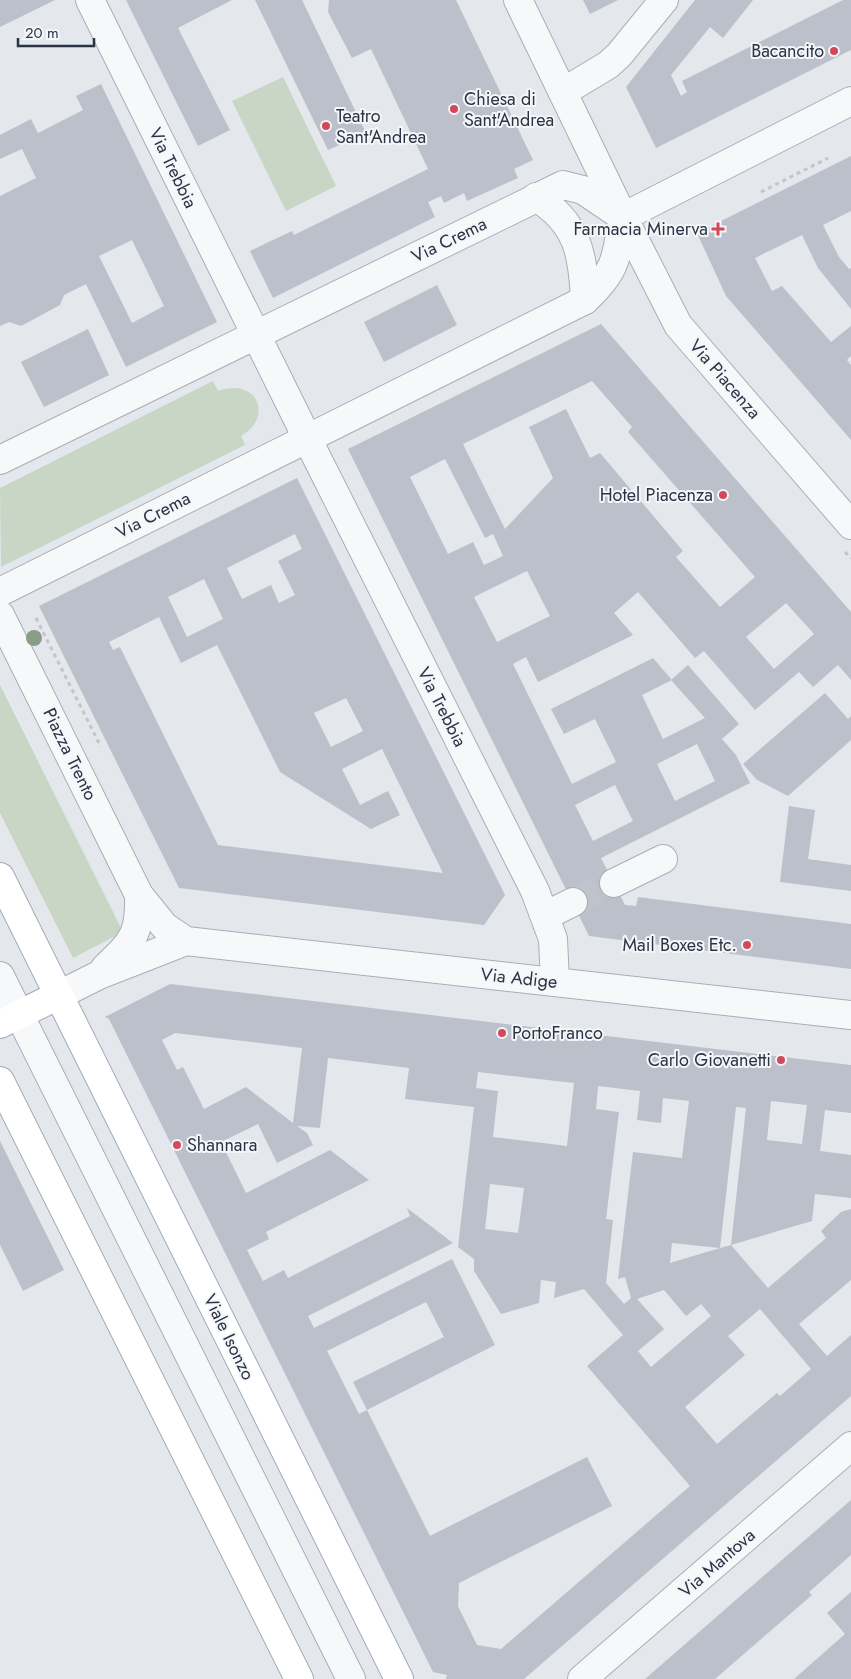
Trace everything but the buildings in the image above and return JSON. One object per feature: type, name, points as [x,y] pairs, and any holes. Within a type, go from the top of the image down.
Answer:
[{"type":"main road","points":[[0,877],[59,995],[10,1019]]},
{"type":"main road","name":"Viale Isonzo","points":[[59,995],[399,1679]]},
{"type":"main road","points":[[0,1081],[299,1679]]},
{"type":"street","name":"Via Trebbia","points":[[90,0],[256,335]]},
{"type":"street","name":"Via Piacenza","points":[[518,0],[623,217],[678,325],[851,525]]},
{"type":"street","points":[[563,92],[608,65],[619,55],[664,0]]},
{"type":"street","points":[[623,217],[851,101]]},
{"type":"street","name":"Via Crema","points":[[0,460],[563,184],[583,190],[623,217],[615,263],[604,282],[585,300],[0,592]]},
{"type":"street","points":[[536,198],[548,205],[562,218],[575,239],[581,254],[585,300]]},
{"type":"street","points":[[256,335],[307,438]]},
{"type":"street","name":"Via Trebbia","points":[[307,438],[535,891],[553,939],[555,982]]},
{"type":"street","name":"Piazza Trento","points":[[0,615],[139,894],[165,927],[186,940]]},
{"type":"street","points":[[614,883],[663,859]]},
{"type":"street","name":"Piazza Trento","points":[[99,975],[126,948],[135,935],[140,918],[139,894]]},
{"type":"street","points":[[545,916],[573,902]]},
{"type":"street","name":"Piazza Trento","points":[[59,995],[99,975],[186,940]]},
{"type":"street","name":"Via Adige","points":[[186,940],[851,1016]]},
{"type":"street","points":[[0,976],[10,1019],[351,1679]]},
{"type":"street","name":"Via Mantova","points":[[582,1679],[851,1446]]},
{"type":"path","points":[[761,192],[828,158]]},
{"type":"path","name":"Piazza Trento","points":[[36,618],[101,747]]},
{"type":"green space","points":[[283,77],[336,186],[286,211],[232,101]]},
{"type":"green space","points":[[213,381],[218,391],[231,388],[242,389],[251,394],[256,401],[259,409],[257,419],[251,428],[241,436],[245,445],[1,567],[0,488]]},
{"type":"green space","points":[[0,685],[123,932],[73,958],[0,813]]},
{"type":"tunnel","points":[[573,902],[614,883]]},
{"type":"place","name":"Bacancito","points":[[834,51]]},
{"type":"place","name":"Chiesa di Sant'Andrea","points":[[454,109]]},
{"type":"place","name":"Teatro Sant'Andrea","points":[[326,126]]},
{"type":"place","name":"Farmacia Minerva","points":[[718,229]]},
{"type":"place","name":"Hotel Piacenza","points":[[723,495]]},
{"type":"place","name":"Mail Boxes Etc.","points":[[747,945]]},
{"type":"place","name":"PortoFranco","points":[[502,1033]]},
{"type":"place","name":"Carlo Giovanetti","points":[[781,1060]]},
{"type":"place","name":"Shannara","points":[[177,1145]]}]
